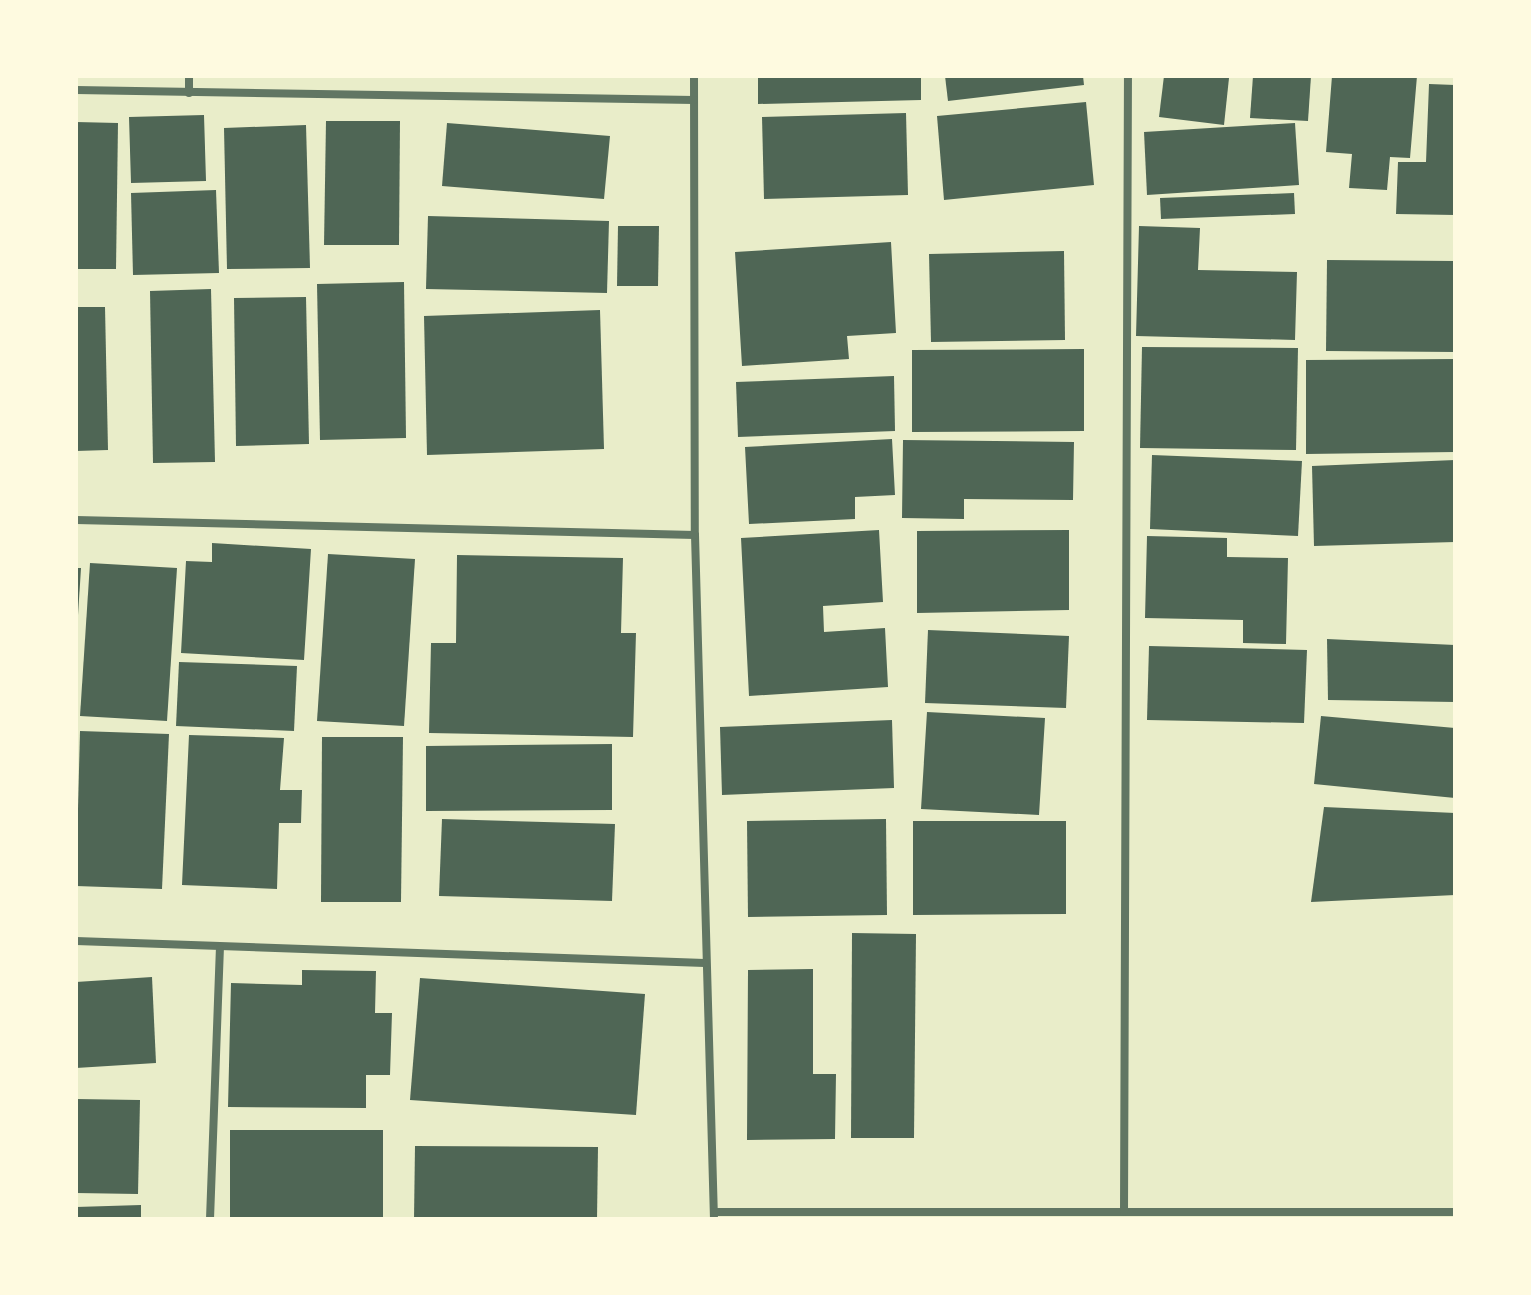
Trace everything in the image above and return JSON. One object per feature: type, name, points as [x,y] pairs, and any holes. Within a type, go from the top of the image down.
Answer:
[{"type":"street","points":[[189,76],[189,93]]},
{"type":"street","points":[[694,76],[695,535],[714,1216],[1455,1212]]},
{"type":"street","points":[[1124,1212],[1128,76]]},
{"type":"street","points":[[76,90],[694,100]]},
{"type":"street","points":[[76,520],[695,535]]},
{"type":"street","points":[[76,941],[220,950],[705,963]]},
{"type":"street","points":[[210,1219],[220,950]]},
{"type":"building","points":[[758,76],[921,76],[921,100],[758,104]]},
{"type":"building","points":[[945,76],[1083,76],[1084,85],[948,101]]},
{"type":"building","points":[[1164,76],[1229,78],[1224,125],[1159,117]]},
{"type":"building","points":[[1253,76],[1311,76],[1308,121],[1250,118]]},
{"type":"building","points":[[1332,76],[1417,76],[1410,158],[1390,157],[1387,190],[1349,188],[1352,154],[1326,152]]},
{"type":"building","points":[[1429,84],[1455,85],[1455,215],[1396,214],[1398,162],[1426,162]]},
{"type":"building","points":[[1086,102],[1094,185],[944,200],[937,116]]},
{"type":"building","points":[[906,113],[908,195],[764,199],[762,117]]},
{"type":"building","points":[[204,115],[206,181],[131,183],[129,117]]},
{"type":"building","points":[[326,121],[400,121],[399,245],[324,245]]},
{"type":"building","points":[[76,122],[118,123],[116,269],[76,269]]},
{"type":"building","points":[[447,123],[610,136],[604,199],[442,186]]},
{"type":"building","points":[[1295,123],[1299,185],[1147,195],[1144,132]]},
{"type":"building","points":[[306,125],[310,268],[227,269],[224,128]]},
{"type":"building","points":[[216,190],[219,273],[133,275],[131,193]]},
{"type":"building","points":[[1294,193],[1295,214],[1161,219],[1160,198]]},
{"type":"building","points":[[428,216],[609,221],[607,293],[426,289]]},
{"type":"building","points":[[618,226],[659,226],[658,286],[617,286]]},
{"type":"building","points":[[1139,226],[1200,228],[1198,270],[1297,272],[1295,340],[1136,336]]},
{"type":"building","points":[[891,242],[896,333],[847,336],[849,359],[742,366],[735,252]]},
{"type":"building","points":[[1064,251],[1065,340],[931,342],[929,254]]},
{"type":"building","points":[[1327,260],[1455,261],[1455,352],[1326,351]]},
{"type":"building","points":[[404,282],[406,438],[320,440],[317,284]]},
{"type":"building","points":[[211,289],[215,462],[153,463],[150,291]]},
{"type":"building","points":[[306,297],[309,444],[236,446],[234,298]]},
{"type":"building","points":[[76,307],[105,307],[108,450],[76,451]]},
{"type":"building","points":[[600,310],[604,449],[427,455],[424,316]]},
{"type":"building","points":[[1142,347],[1298,348],[1296,450],[1140,448]]},
{"type":"building","points":[[1084,349],[1084,431],[912,432],[912,350]]},
{"type":"building","points":[[1455,359],[1455,452],[1306,454],[1306,360]]},
{"type":"building","points":[[894,376],[895,431],[738,437],[736,382]]},
{"type":"building","points":[[892,439],[895,495],[855,497],[855,519],[749,524],[745,447]]},
{"type":"building","points":[[903,440],[1074,442],[1073,500],[964,499],[964,519],[902,518]]},
{"type":"building","points":[[1152,455],[1302,461],[1298,536],[1150,529]]},
{"type":"building","points":[[1455,460],[1455,542],[1314,546],[1312,466]]},
{"type":"building","points":[[879,530],[883,602],[823,606],[824,632],[885,628],[888,687],[749,696],[741,538]]},
{"type":"building","points":[[1069,530],[1069,610],[917,613],[917,531]]},
{"type":"building","points":[[1147,536],[1227,538],[1227,557],[1288,558],[1286,644],[1243,643],[1243,620],[1145,618]]},
{"type":"building","points":[[212,543],[311,549],[304,660],[181,653],[186,561],[212,562]]},
{"type":"building","points":[[328,554],[415,559],[404,726],[317,721]]},
{"type":"building","points":[[457,555],[623,558],[621,633],[636,633],[633,737],[429,733],[431,643],[456,643]]},
{"type":"building","points":[[90,563],[177,568],[167,721],[80,716]]},
{"type":"building","points":[[76,568],[81,568],[78,615],[76,615]]},
{"type":"building","points":[[928,630],[1069,636],[1066,708],[925,703]]},
{"type":"building","points":[[1327,639],[1455,645],[1455,702],[1328,700]]},
{"type":"building","points":[[1149,646],[1307,650],[1304,723],[1147,720]]},
{"type":"building","points":[[179,662],[297,666],[294,731],[176,726]]},
{"type":"building","points":[[927,712],[1045,718],[1039,815],[921,809]]},
{"type":"building","points":[[1321,716],[1455,728],[1455,798],[1314,784]]},
{"type":"building","points":[[892,720],[894,788],[722,795],[720,727]]},
{"type":"building","points":[[80,731],[169,734],[162,889],[76,886]]},
{"type":"building","points":[[189,735],[284,738],[280,790],[302,790],[301,823],[279,823],[277,889],[182,885]]},
{"type":"building","points":[[322,737],[403,737],[401,902],[321,902]]},
{"type":"building","points":[[612,744],[612,810],[426,811],[426,746]]},
{"type":"building","points":[[1324,807],[1455,813],[1455,895],[1311,902]]},
{"type":"building","points":[[442,819],[615,824],[612,901],[439,896]]},
{"type":"building","points":[[886,819],[887,915],[748,917],[747,821]]},
{"type":"building","points":[[913,821],[1066,821],[1066,914],[913,915]]},
{"type":"building","points":[[852,933],[916,934],[914,1138],[851,1138]]},
{"type":"building","points":[[813,969],[813,1074],[836,1074],[835,1139],[747,1140],[748,970]]},
{"type":"building","points":[[302,970],[376,971],[375,1013],[392,1013],[390,1075],[366,1075],[366,1108],[228,1107],[231,983],[302,985]]},
{"type":"building","points":[[152,977],[156,1063],[76,1068],[76,982]]},
{"type":"building","points":[[420,978],[645,994],[636,1115],[410,1100]]},
{"type":"building","points":[[76,1099],[140,1100],[138,1194],[76,1193]]},
{"type":"building","points":[[230,1130],[383,1130],[383,1219],[230,1219]]},
{"type":"building","points":[[415,1146],[598,1147],[597,1219],[414,1219]]},
{"type":"building","points":[[141,1205],[141,1219],[76,1219],[76,1207]]}]
